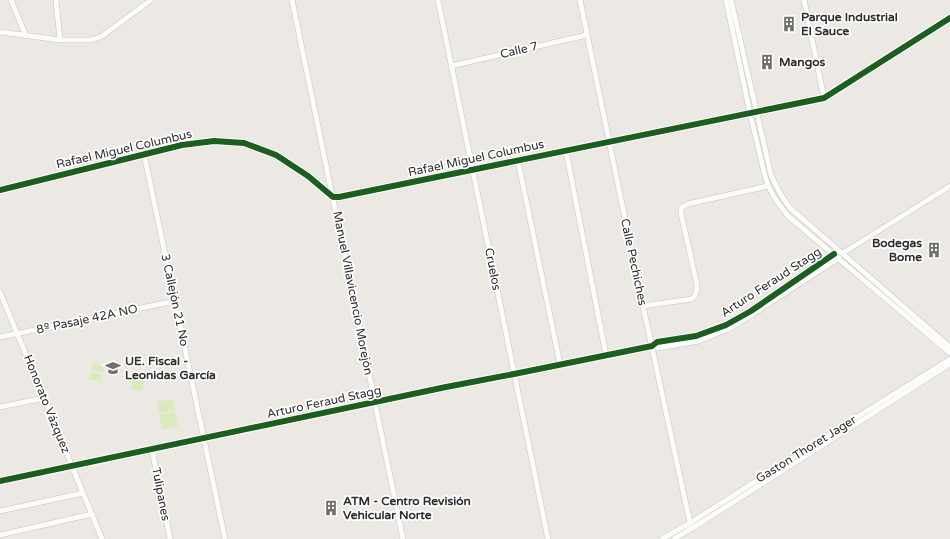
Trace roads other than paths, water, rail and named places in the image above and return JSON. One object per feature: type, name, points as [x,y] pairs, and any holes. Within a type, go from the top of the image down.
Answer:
[{"type":"street","points":[[11,0],[26,36]]},
{"type":"street","points":[[56,0],[60,40]]},
{"type":"street","points":[[0,32],[60,40],[92,40],[102,36],[151,0]]},
{"type":"street","name":"Manuel Villavicencio Morejón","points":[[292,0],[403,539]]},
{"type":"street","name":"Cruelos","points":[[439,0],[548,539]]},
{"type":"street","name":"Calle Pechiches","points":[[580,0],[643,306],[690,524]]},
{"type":"street","points":[[726,0],[750,113],[768,186],[774,198],[788,216],[950,353]]},
{"type":"street","points":[[731,0],[771,175],[775,185],[790,208],[950,347]]},
{"type":"street","points":[[804,0],[824,98]]},
{"type":"street","name":"Rafael Miguel Columbus","points":[[0,190],[182,145],[214,141],[244,143],[276,155],[308,176],[333,196],[339,197],[824,98],[950,18]]},
{"type":"street","name":"Calle 7","points":[[452,66],[587,35]]},
{"type":"street","points":[[566,151],[606,355]]},
{"type":"street","name":"3 Callejón 21 No","points":[[144,154],[225,539]]},
{"type":"street","points":[[518,161],[560,364]]},
{"type":"street","points":[[643,306],[692,299],[696,294],[697,285],[680,213],[681,208],[688,204],[768,186]]},
{"type":"street","points":[[843,253],[950,186]]},
{"type":"street","name":"Arturo Feraud Stagg","points":[[0,481],[446,387],[652,346],[657,342],[705,334],[726,325],[751,311],[834,254]]},
{"type":"street","name":"Arturo Feraud Stagg","points":[[652,346],[658,348],[699,341],[728,329],[839,258]]},
{"type":"street","name":"Honorato Vázquez","points":[[0,292],[101,539]]},
{"type":"street","name":"8º Pasaje 42A NO","points":[[0,337],[175,301]]},
{"type":"street","name":"Gaston Thoret Jager","points":[[662,539],[690,524],[950,359]]},
{"type":"street","name":"Gaston Thoret Jager","points":[[674,539],[950,364]]},
{"type":"street","points":[[0,407],[44,398]]},
{"type":"street","name":"Tulipanes","points":[[152,449],[170,539]]},
{"type":"street","points":[[0,511],[83,493]]},
{"type":"street","points":[[0,535],[92,514]]},
{"type":"place","name":"Parque Industrial El Sauce","points":[[789,24]]},
{"type":"place","name":"Mangos","points":[[767,62]]},
{"type":"place","name":"Bodegas Bome","points":[[934,250]]},
{"type":"place","name":"UE. Fiscal - Leonidas García","points":[[113,368]]},
{"type":"place","name":"ATM - Centro Revisión Vehicular Norte","points":[[331,508]]}]
